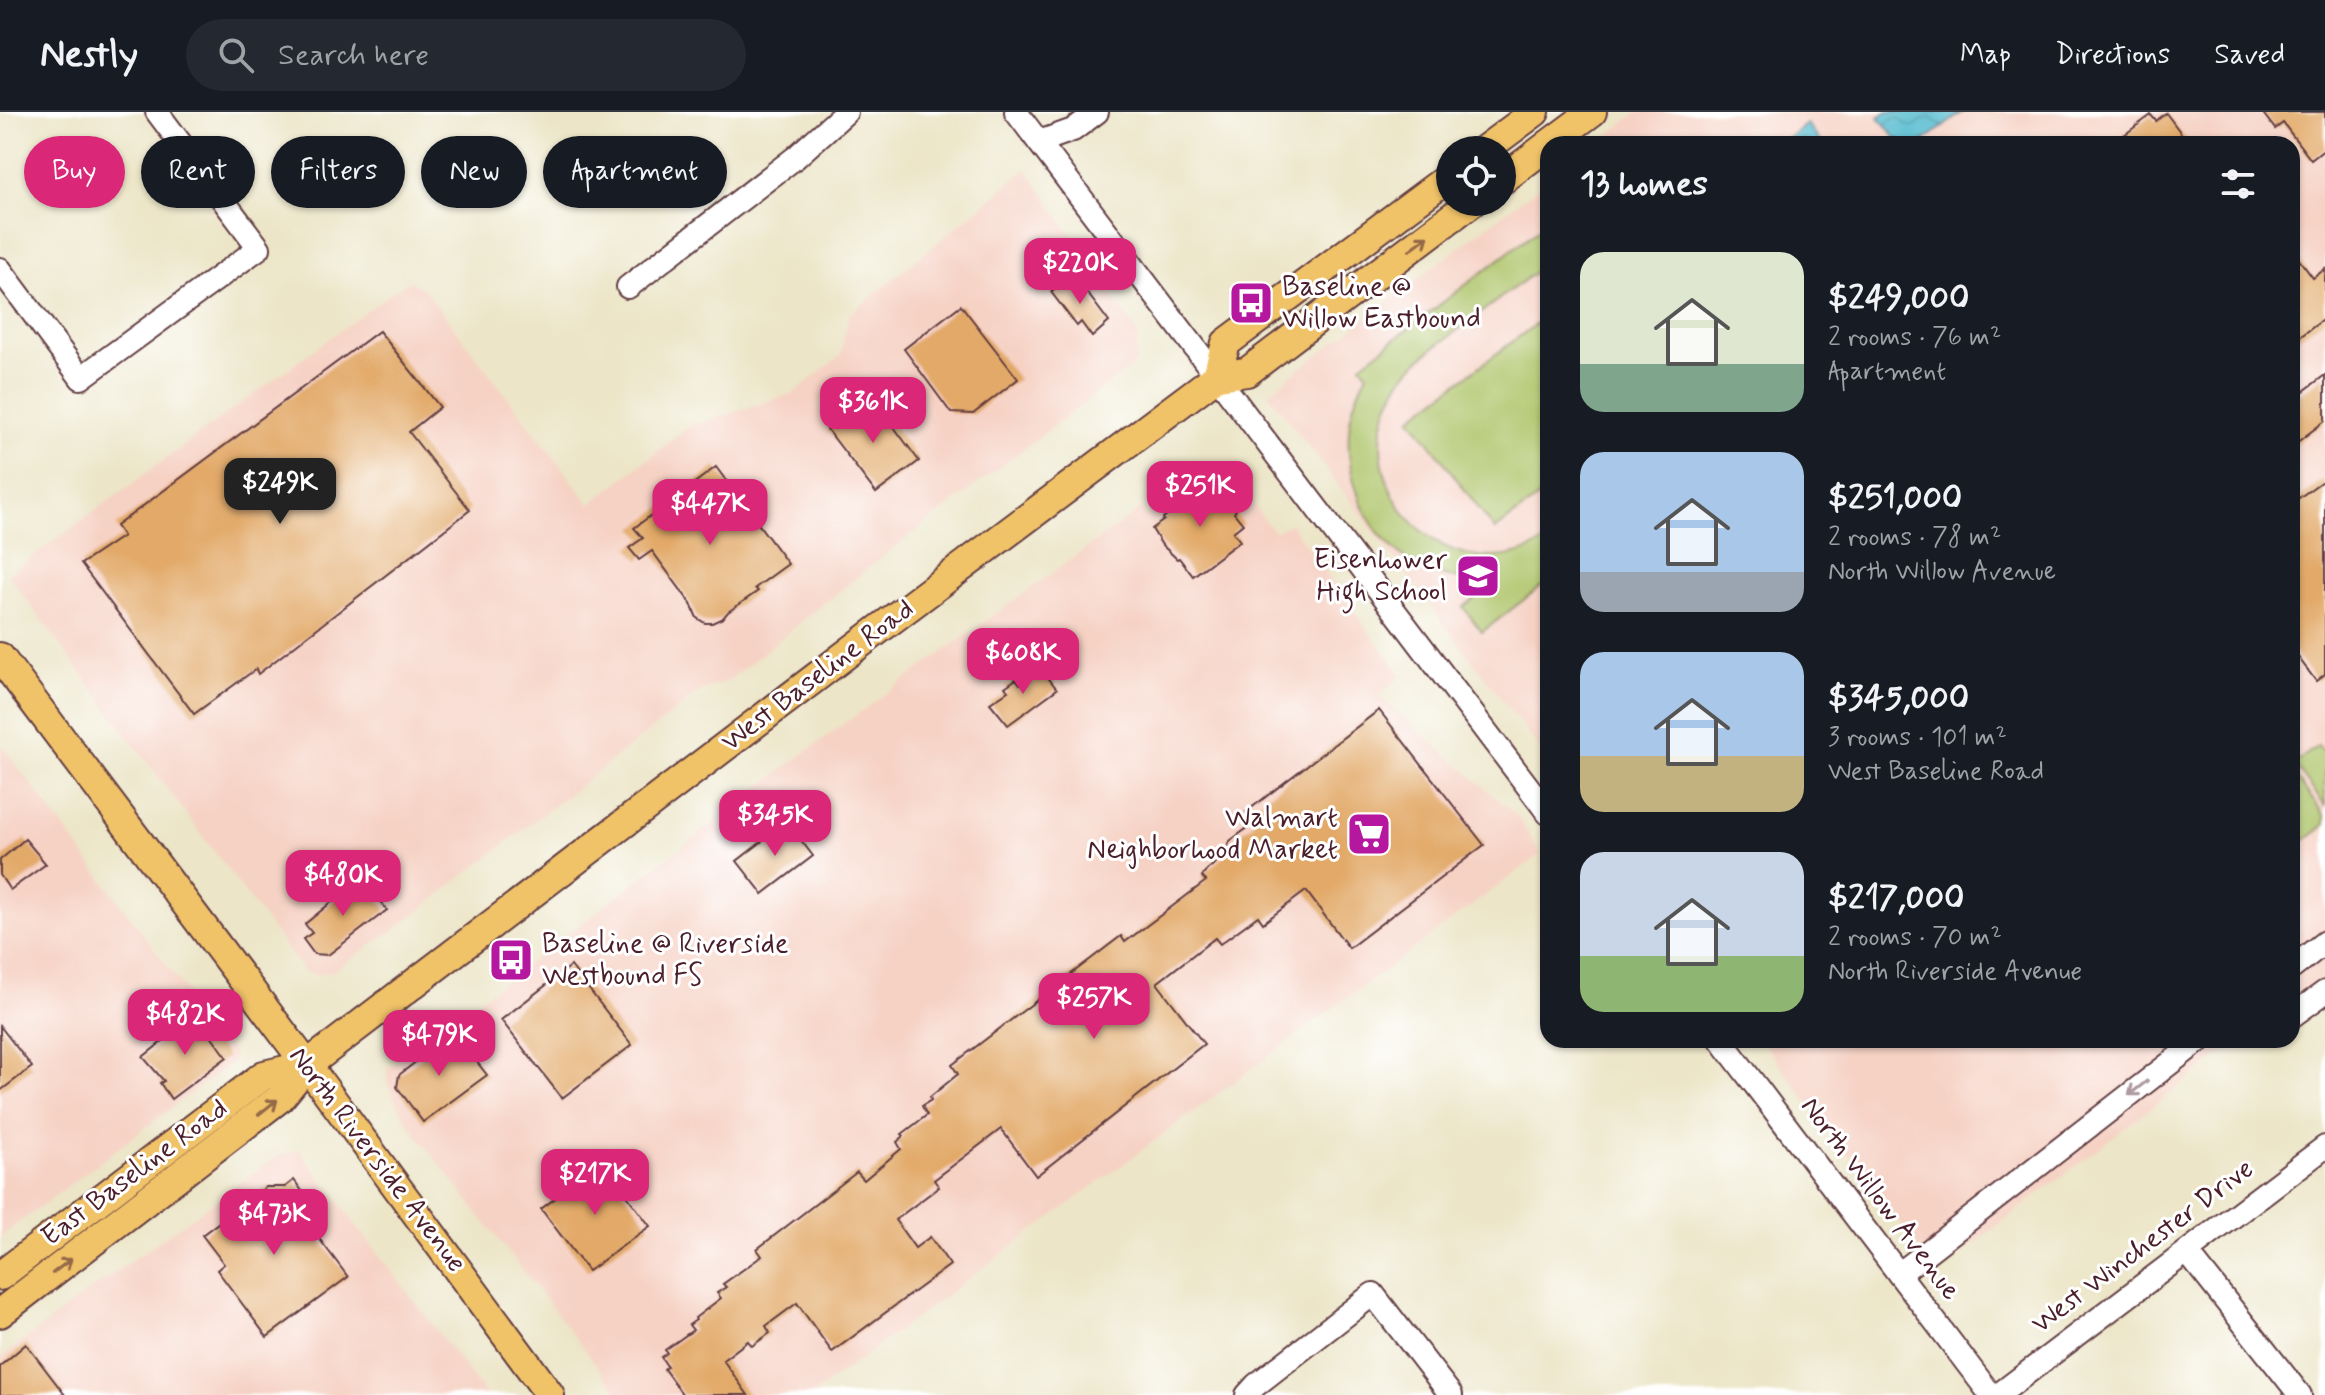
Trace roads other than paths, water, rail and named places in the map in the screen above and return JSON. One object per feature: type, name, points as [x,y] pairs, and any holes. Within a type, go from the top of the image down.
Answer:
[{"type":"main road","points":[[1503,136],[1535,112]]},
{"type":"main road","points":[[1560,136],[1592,112]]},
{"type":"main road","points":[[1516,169],[1540,151]]},
{"type":"main road","points":[[1217,376],[1226,343],[1436,186]]},
{"type":"main road","name":"West Baseline Road","points":[[307,1065],[1217,376],[1247,372],[1453,216]]},
{"type":"main road","name":"North Riverside Avenue","points":[[0,657],[550,1395]]},
{"type":"main road","name":"East Baseline Road","points":[[0,1276],[264,1075],[307,1065]]},
{"type":"main road","name":"East Baseline Road","points":[[0,1313],[280,1098],[307,1065]]},
{"type":"street","points":[[0,269],[81,378],[259,248],[157,112]]},
{"type":"street","points":[[628,287],[796,157],[846,112]]},
{"type":"street","points":[[1016,112],[1540,802]]},
{"type":"street","points":[[1039,142],[1073,130],[1097,112]]},
{"type":"street","points":[[2300,962],[2325,942]]},
{"type":"street","points":[[2300,1010],[2325,992]]},
{"type":"street","name":"North Willow Avenue","points":[[1727,1048],[1991,1395]]},
{"type":"street","points":[[1899,1274],[2190,1048]]},
{"type":"street","name":"West Winchester Drive","points":[[1998,1395],[2325,1147]]},
{"type":"street","points":[[2187,1252],[2300,1395]]},
{"type":"street","points":[[1247,1395],[1373,1294],[1451,1395]]},
{"type":"water","points":[[1886,112],[1963,112],[1931,136],[1894,136],[1879,117]]},
{"type":"water","points":[[1807,124],[1816,136],[1791,136]]},
{"type":"place","name":"Baseline @ Willow Eastbound","points":[[1251,303]]},
{"type":"place","name":"Eisenhower High School","points":[[1478,576]]},
{"type":"place","name":"Walmart Neighborhood Market","points":[[1369,834]]},
{"type":"place","name":"Baseline @ Riverside Westbound FS","points":[[511,960]]}]
